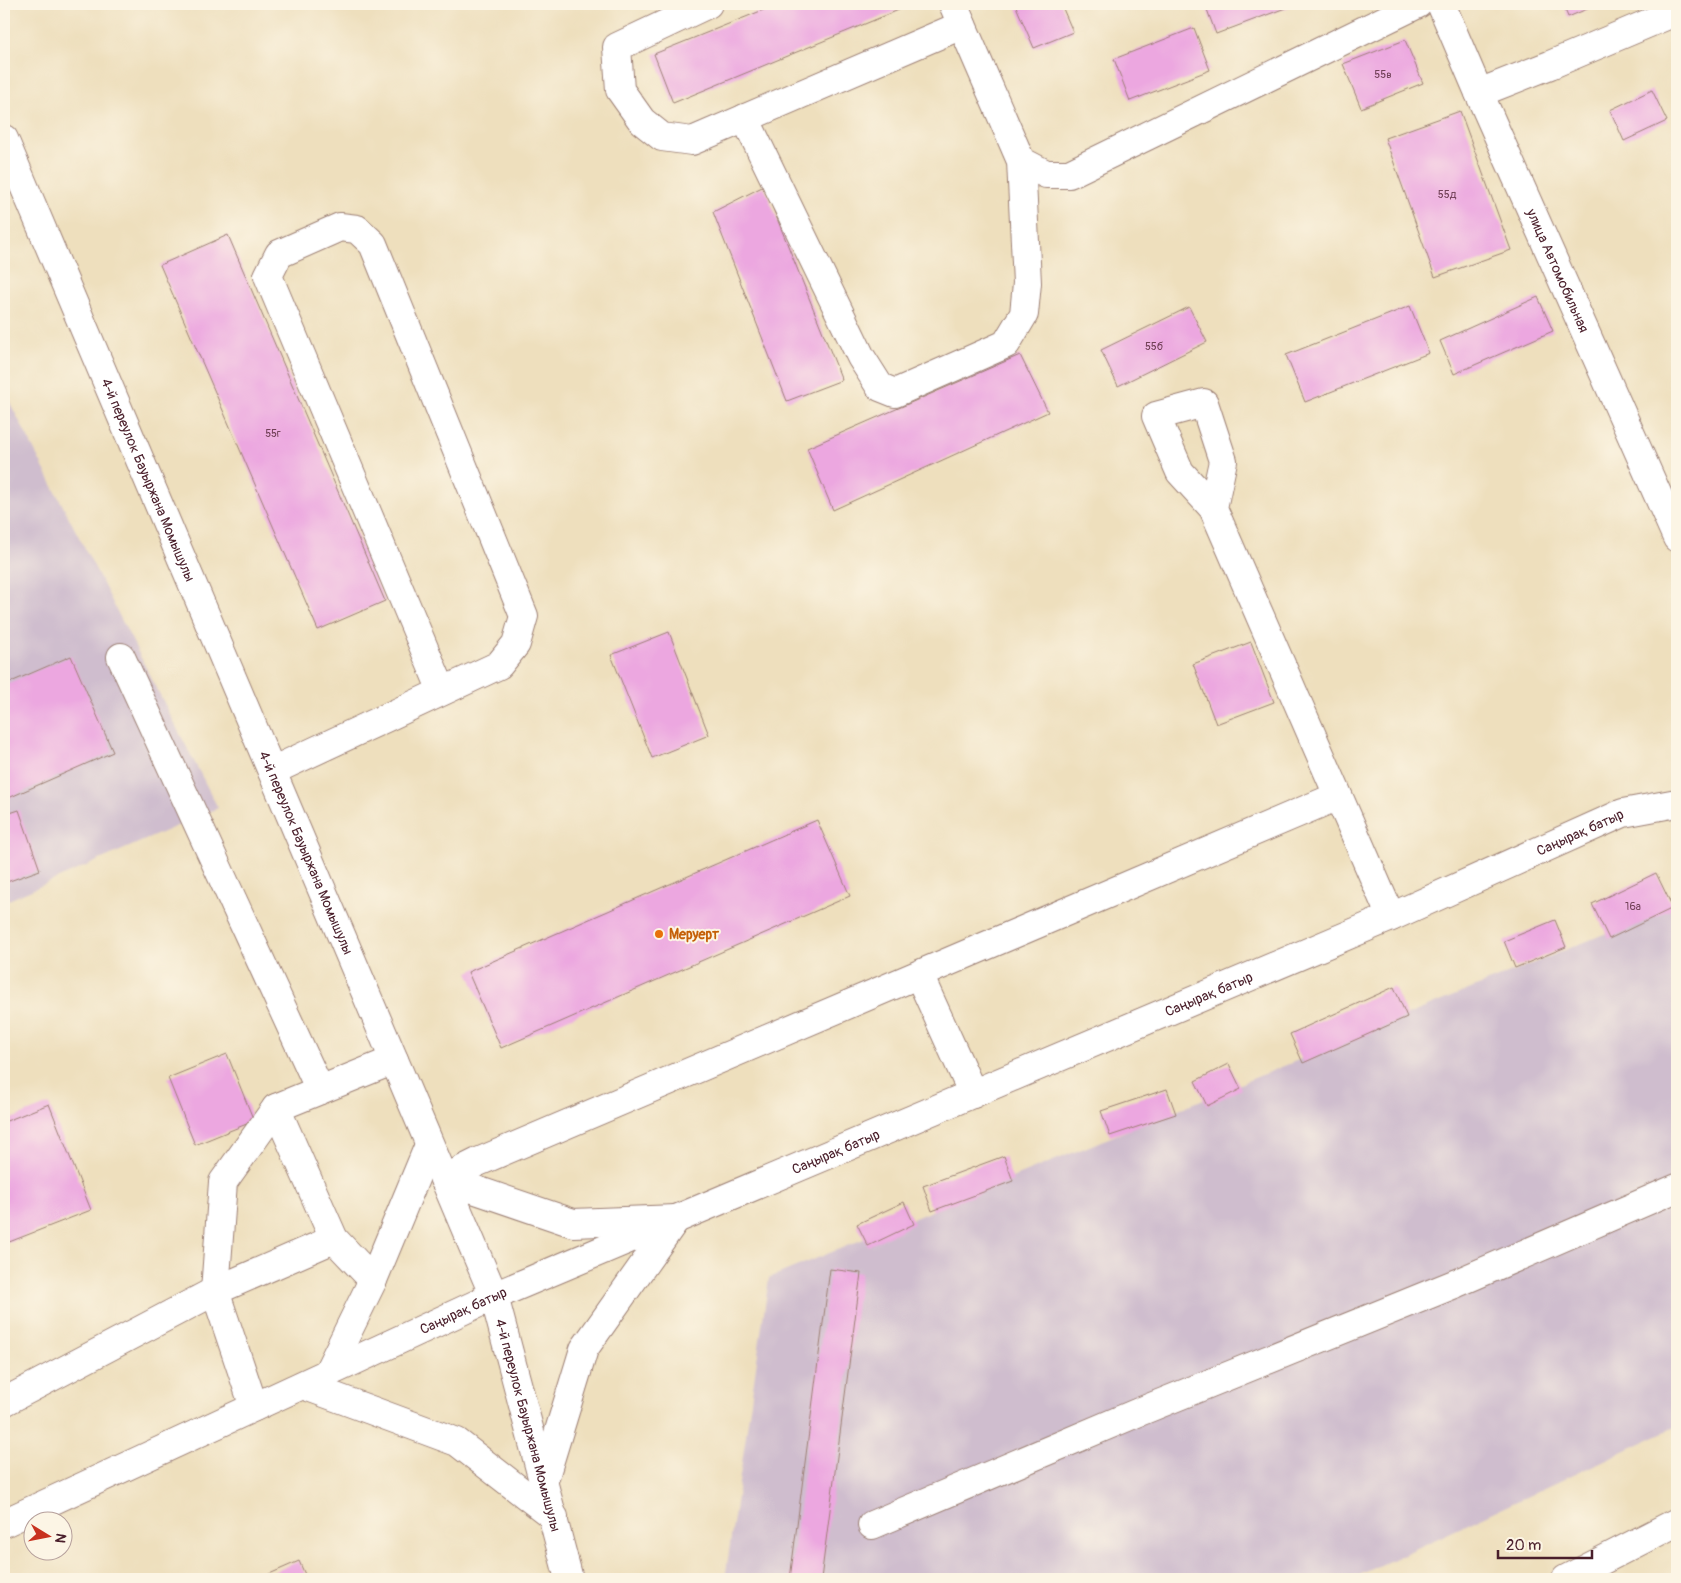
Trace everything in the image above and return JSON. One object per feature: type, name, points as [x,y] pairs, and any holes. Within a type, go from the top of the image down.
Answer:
[{"type":"street","points":[[708,4],[616,47],[620,90],[642,121],[662,137],[692,141],[745,118],[958,14],[1021,161],[1027,283],[1024,314],[1006,344],[895,393],[880,387],[860,358],[745,118]]},
{"type":"street","points":[[1021,161],[1046,174],[1069,174],[1418,4]]},
{"type":"street","name":"улица Автомобильная","points":[[1442,4],[1479,93],[1677,538]]},
{"type":"street","points":[[1479,93],[1675,12],[1677,7]]},
{"type":"street","name":"4-й переулок Бауыржана Момышулы","points":[[4,139],[494,1296],[569,1579]]},
{"type":"street","points":[[272,771],[499,665],[516,644],[524,616],[373,244],[358,229],[340,227],[278,254],[268,276],[442,691]]},
{"type":"street","points":[[1213,508],[1391,917]]},
{"type":"street","points":[[122,657],[320,1090]]},
{"type":"street","points":[[444,1179],[478,1162],[1338,796]]},
{"type":"street","name":"Саңырақ батыр","points":[[4,1523],[494,1296],[1391,917],[1623,813],[1677,803]]},
{"type":"street","points":[[919,975],[972,1094]]},
{"type":"street","points":[[254,1407],[215,1291],[223,1182],[276,1108],[394,1060]]},
{"type":"street","points":[[276,1108],[334,1240],[373,1280]]},
{"type":"street","points":[[429,1144],[373,1280],[315,1379],[457,1442],[554,1517]]},
{"type":"street","points":[[444,1179],[573,1223],[676,1219]]},
{"type":"street","points":[[872,1525],[1139,1412],[1457,1284],[1677,1188]]},
{"type":"street","points":[[544,1480],[584,1349],[676,1219]]},
{"type":"street","points":[[4,1402],[215,1291],[334,1240]]},
{"type":"street","points":[[1566,1579],[1677,1522]]},
{"type":"shaded area","points":[[4,391],[218,808],[4,902]]},
{"type":"shaded area","points":[[1677,904],[1677,1426],[1351,1579],[725,1579],[769,1278]]},
{"type":"building","points":[[778,4],[905,4],[906,7],[673,103],[654,54]]},
{"type":"building","points":[[1015,4],[1061,4],[1073,32],[1034,48]]},
{"type":"building","points":[[1205,4],[1296,4],[1216,34]]},
{"type":"building","points":[[1563,4],[1599,4],[1568,17]]},
{"type":"building","points":[[1194,28],[1210,70],[1130,101],[1114,59]]},
{"type":"building","points":[[1405,40],[1423,83],[1361,108],[1343,64]]},
{"type":"building","points":[[1652,90],[1667,121],[1624,141],[1610,110]]},
{"type":"building","points":[[1460,111],[1511,250],[1435,277],[1385,138]]},
{"type":"building","points":[[764,186],[842,380],[787,401],[713,212]]},
{"type":"building","points":[[228,235],[385,601],[318,630],[160,265]]},
{"type":"building","points":[[1538,297],[1553,331],[1454,374],[1440,341]]},
{"type":"building","points":[[1410,306],[1429,353],[1305,402],[1286,355]]},
{"type":"building","points":[[1189,307],[1207,342],[1118,386],[1101,350]]},
{"type":"building","points":[[1020,355],[1048,412],[833,510],[807,448]]},
{"type":"building","points":[[669,632],[709,735],[652,758],[611,655]]},
{"type":"building","points":[[1251,642],[1274,702],[1216,724],[1193,664]]},
{"type":"building","points":[[71,656],[113,752],[4,800],[4,685]]},
{"type":"building","points":[[19,810],[40,870],[4,883],[4,815]]},
{"type":"building","name":"Меруерт","points":[[817,820],[850,896],[501,1048],[468,972]]},
{"type":"building","points":[[1656,873],[1673,908],[1609,939],[1592,904]]},
{"type":"building","points":[[1555,920],[1566,947],[1515,968],[1504,941]]},
{"type":"building","points":[[1394,987],[1407,1017],[1303,1063],[1290,1034]]},
{"type":"building","points":[[227,1054],[254,1121],[195,1145],[168,1078]]},
{"type":"building","points":[[1229,1064],[1241,1089],[1207,1106],[1195,1081]]},
{"type":"building","points":[[1167,1089],[1176,1114],[1110,1136],[1101,1111]]},
{"type":"building","points":[[49,1104],[91,1210],[4,1244],[4,1122]]},
{"type":"building","points":[[1004,1156],[1013,1181],[932,1211],[923,1186]]},
{"type":"building","points":[[904,1202],[914,1224],[868,1246],[857,1224]]},
{"type":"building","points":[[830,1269],[861,1273],[821,1579],[790,1579]]},
{"type":"building","points":[[299,1561],[307,1579],[258,1579]]},
{"type":"place","name":"Меруерт","points":[[659,934]]}]
